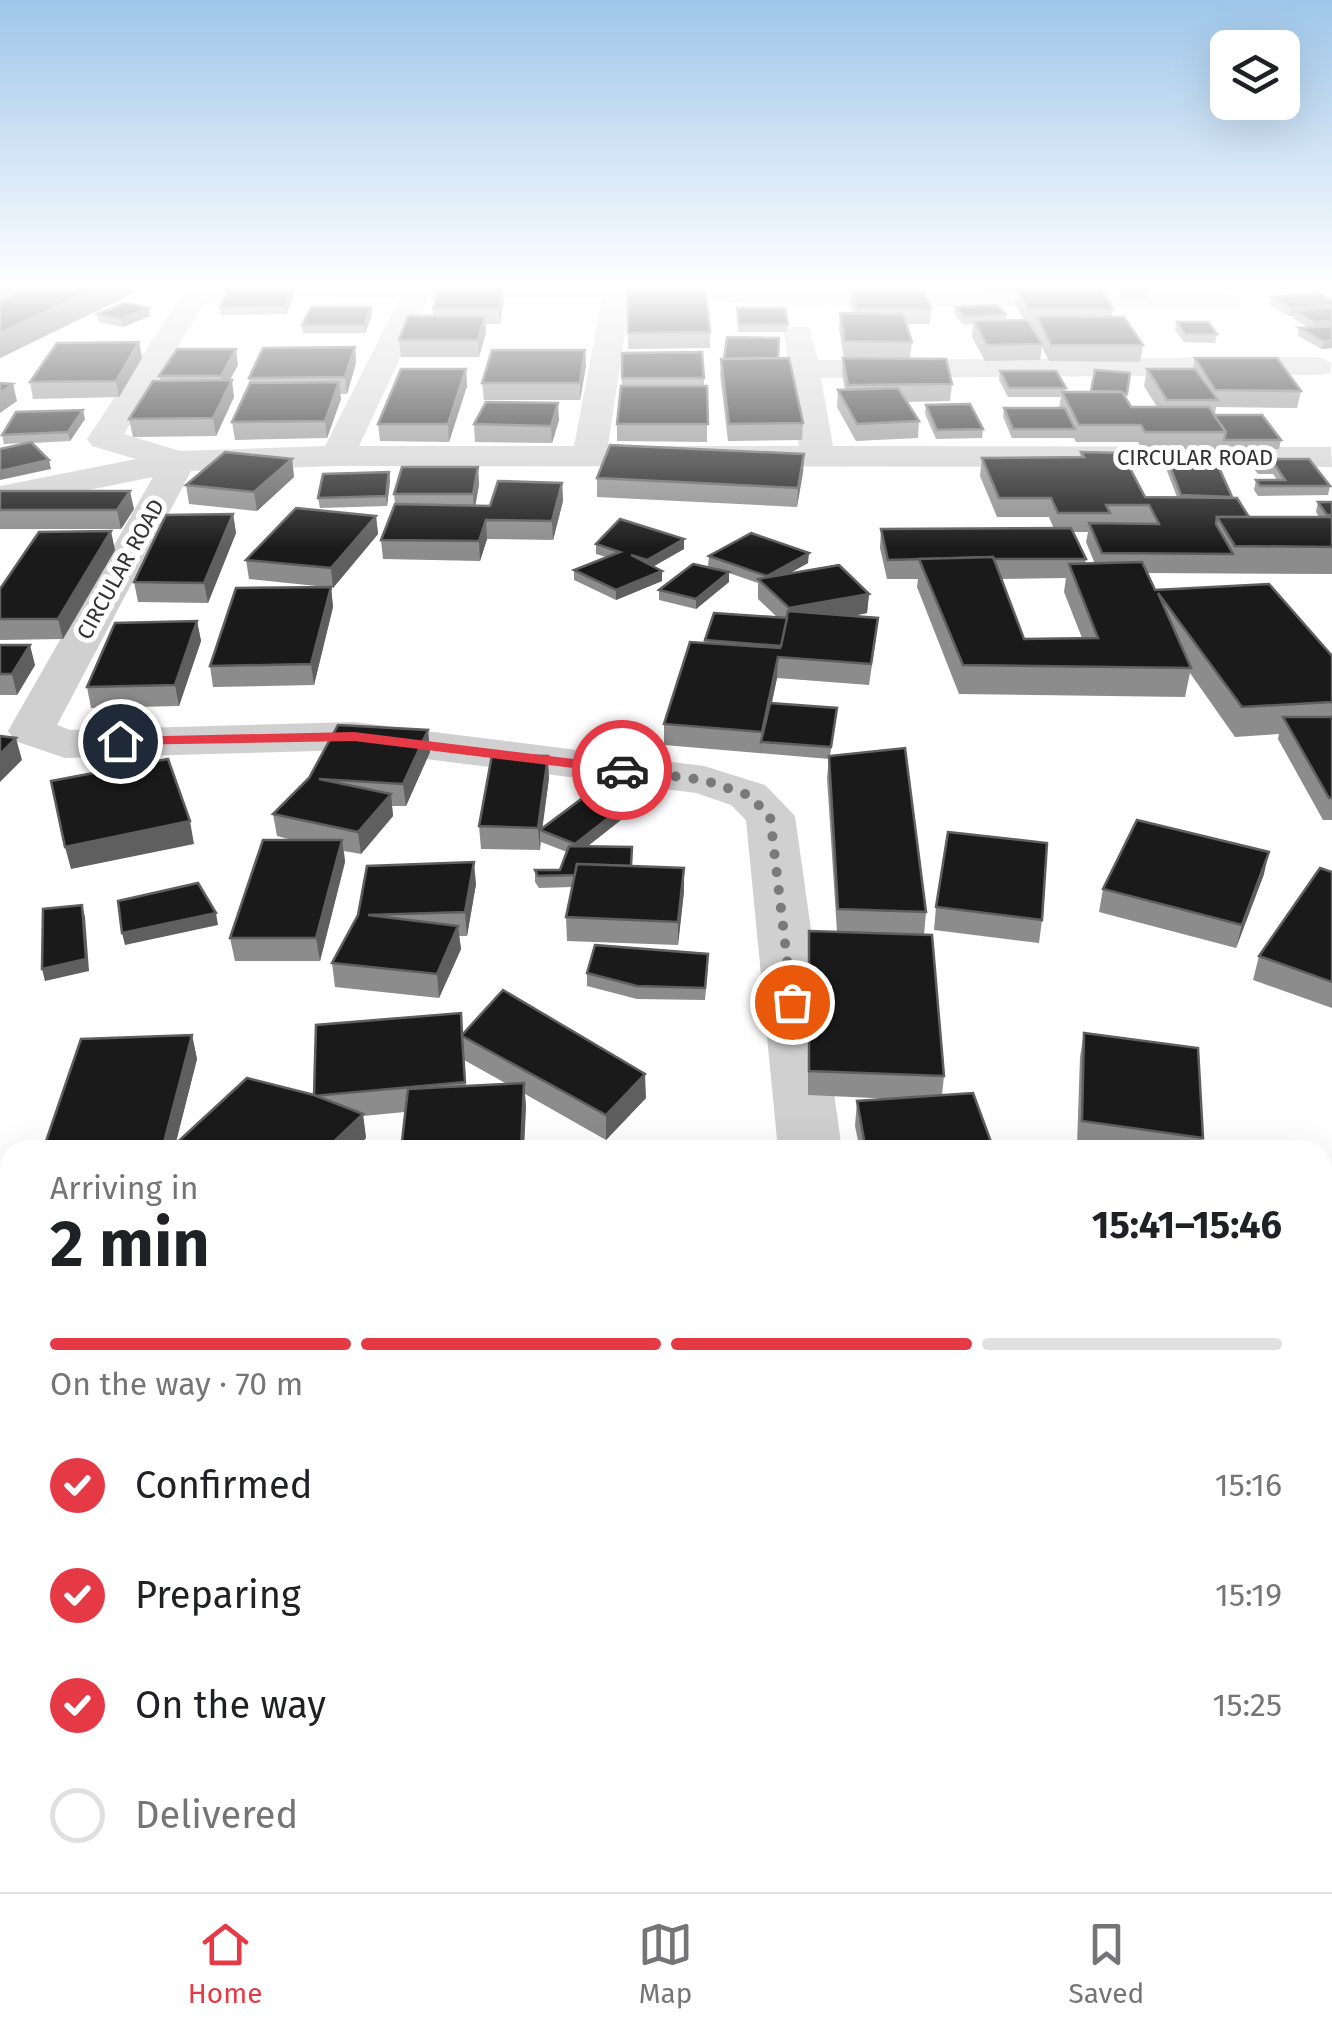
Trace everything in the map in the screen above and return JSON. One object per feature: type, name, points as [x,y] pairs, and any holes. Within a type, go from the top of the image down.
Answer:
[{"type":"street","points":[[147,372],[104,439],[178,462]]},
{"type":"street","points":[[338,456],[378,372]]},
{"type":"street","points":[[589,457],[603,372]]},
{"type":"street","points":[[805,372],[818,459]]},
{"type":"street","points":[[996,372],[1329,378]]},
{"type":"street","points":[[1332,448],[1332,457]]},
{"type":"street","name":"CIRCULAR ROAD","points":[[809,1140],[770,816],[748,795],[704,780],[354,736],[65,744],[31,731],[178,462],[338,456],[1332,457]]},
{"type":"street","points":[[0,497],[178,462]]},
{"type":"building","points":[[37,372],[121,372],[116,381],[30,382]]},
{"type":"building","points":[[161,372],[223,372],[221,376],[159,376]]},
{"type":"building","points":[[252,372],[347,372],[345,377],[249,378]]},
{"type":"building","points":[[400,372],[465,372],[448,424],[378,424]]},
{"type":"building","points":[[485,372],[582,372],[580,383],[482,383]]},
{"type":"building","points":[[622,372],[704,372],[704,378],[622,378]]},
{"type":"building","points":[[723,372],[792,372],[803,423],[729,424]]},
{"type":"building","points":[[846,372],[949,372],[952,384],[848,385]]},
{"type":"building","points":[[1001,372],[1057,372],[1066,388],[1009,388]]},
{"type":"building","points":[[1095,372],[1130,373],[1127,394],[1091,391]]},
{"type":"building","points":[[1149,372],[1197,372],[1218,400],[1167,400]]},
{"type":"building","points":[[1204,372],[1287,372],[1301,391],[1215,390]]},
{"type":"building","points":[[232,380],[213,418],[129,419],[153,381]]},
{"type":"building","points":[[339,382],[325,421],[232,422],[250,383]]},
{"type":"building","points":[[0,383],[13,384],[0,393]]},
{"type":"building","points":[[621,386],[707,386],[708,424],[617,424]]},
{"type":"building","points":[[898,388],[919,421],[857,424],[838,390]]},
{"type":"building","points":[[1062,392],[1122,392],[1131,407],[1209,407],[1226,432],[1145,432],[1141,425],[1079,425]]},
{"type":"building","points":[[486,402],[558,403],[551,426],[474,424]]},
{"type":"building","points":[[970,404],[983,429],[937,430],[926,405]]},
{"type":"building","points":[[1004,408],[1065,408],[1075,429],[1013,429]]},
{"type":"building","points":[[83,410],[68,432],[2,435],[16,412]]},
{"type":"building","points":[[1214,415],[1262,415],[1281,440],[1224,440],[1226,432]]},
{"type":"building","points":[[31,442],[49,460],[0,471],[0,449]]},
{"type":"building","points":[[610,445],[804,454],[798,488],[597,478]]},
{"type":"building","points":[[225,452],[292,459],[254,492],[186,485]]},
{"type":"building","points":[[1081,452],[1122,453],[1145,497],[1237,498],[1249,517],[1217,517],[1216,524],[1233,554],[1102,553],[1089,523],[1159,524],[1149,505],[1106,505],[1110,513],[1058,513],[1051,498],[999,498],[982,458],[1084,457]]},
{"type":"building","points":[[1256,459],[1309,459],[1330,486],[1260,486],[1256,480],[1285,480],[1275,465],[1260,465]]},
{"type":"building","points":[[1168,461],[1217,463],[1232,497],[1181,495]]},
{"type":"building","points":[[402,467],[478,467],[473,494],[394,494]]},
{"type":"building","points":[[389,472],[386,496],[318,498],[323,474]]},
{"type":"building","points":[[498,481],[562,483],[552,521],[486,520],[479,541],[381,540],[395,504],[490,506]]},
{"type":"building","points":[[0,491],[130,491],[117,510],[0,510]]},
{"type":"building","points":[[1318,502],[1332,502],[1332,515],[1327,515]]},
{"type":"building","points":[[296,508],[376,516],[331,568],[246,560]]},
{"type":"building","points":[[233,514],[204,583],[134,582],[166,515]]},
{"type":"building","points":[[1217,517],[1332,517],[1332,547],[1235,546]]},
{"type":"building","points":[[620,519],[684,539],[647,560],[631,555],[662,571],[616,590],[574,570],[620,552],[596,544]]},
{"type":"building","points":[[1071,528],[1086,559],[888,560],[881,529]]},
{"type":"building","points":[[111,531],[58,619],[0,619],[0,589],[39,532]]},
{"type":"building","points":[[751,533],[809,553],[767,576],[709,556]]},
{"type":"building","points":[[993,557],[1024,639],[1098,638],[1069,564],[1142,562],[1155,590],[1269,584],[1332,656],[1332,702],[1242,707],[1158,593],[1191,668],[963,665],[919,559]]},
{"type":"building","points":[[693,564],[729,572],[696,599],[659,590]]},
{"type":"building","points":[[839,565],[869,594],[789,608],[758,579]]},
{"type":"building","points":[[331,587],[311,664],[210,666],[236,588]]},
{"type":"building","points":[[788,611],[878,618],[871,664],[778,657],[762,732],[664,724],[690,642],[780,648]]},
{"type":"building","points":[[714,613],[787,618],[781,646],[705,640]]},
{"type":"building","points":[[197,621],[175,685],[87,687],[115,623]]},
{"type":"building","points":[[0,645],[30,645],[12,674],[0,674]]},
{"type":"building","points":[[770,703],[837,708],[831,747],[761,742]]},
{"type":"building","points":[[1283,717],[1332,717],[1332,798],[1329,798]]},
{"type":"building","points":[[338,725],[428,730],[403,784],[319,779],[391,794],[358,832],[273,814],[309,778]]},
{"type":"building","points":[[0,736],[16,738],[0,754]]},
{"type":"building","points":[[905,748],[926,912],[838,909],[829,756]]},
{"type":"building","points":[[492,755],[548,756],[538,828],[479,826]]},
{"type":"building","points":[[168,759],[190,821],[65,847],[51,781]]},
{"type":"building","points":[[592,791],[626,804],[575,844],[540,830]]},
{"type":"building","points":[[1137,820],[1269,852],[1242,925],[1103,889]]},
{"type":"building","points":[[948,832],[1047,843],[1042,920],[936,907]]},
{"type":"building","points":[[263,840],[342,840],[316,938],[230,938]]},
{"type":"building","points":[[569,846],[632,847],[631,866],[577,864],[575,875],[538,876],[535,870],[560,870]]},
{"type":"building","points":[[474,862],[465,912],[368,915],[458,926],[437,974],[332,963],[358,915],[367,866]]},
{"type":"building","points":[[577,864],[684,868],[678,922],[566,917]]},
{"type":"building","points":[[1320,868],[1332,872],[1332,982],[1259,956]]},
{"type":"building","points":[[198,883],[216,913],[122,933],[118,901]]},
{"type":"building","points":[[82,905],[86,959],[42,969],[43,909]]},
{"type":"building","points":[[809,931],[932,935],[944,1076],[809,1071]]},
{"type":"building","points":[[595,945],[708,954],[705,988],[637,986],[587,973]]},
{"type":"building","points":[[503,990],[645,1074],[606,1115],[462,1036],[465,1082],[314,1096],[316,1025],[461,1013],[462,1035]]},
{"type":"building","points":[[1084,1033],[1198,1048],[1203,1138],[1082,1121]]},
{"type":"building","points":[[192,1035],[165,1140],[46,1140],[81,1039]]},
{"type":"building","points":[[247,1078],[314,1095],[363,1114],[336,1140],[180,1140]]},
{"type":"building","points":[[524,1083],[521,1140],[402,1140],[408,1089]]},
{"type":"building","points":[[973,1093],[990,1140],[864,1140],[857,1101]]},
{"type":"way so far","points":[[622,770],[704,780],[748,795],[770,816],[792,1002]]},
{"type":"route","points":[[120,741],[354,736],[622,770]]}]
